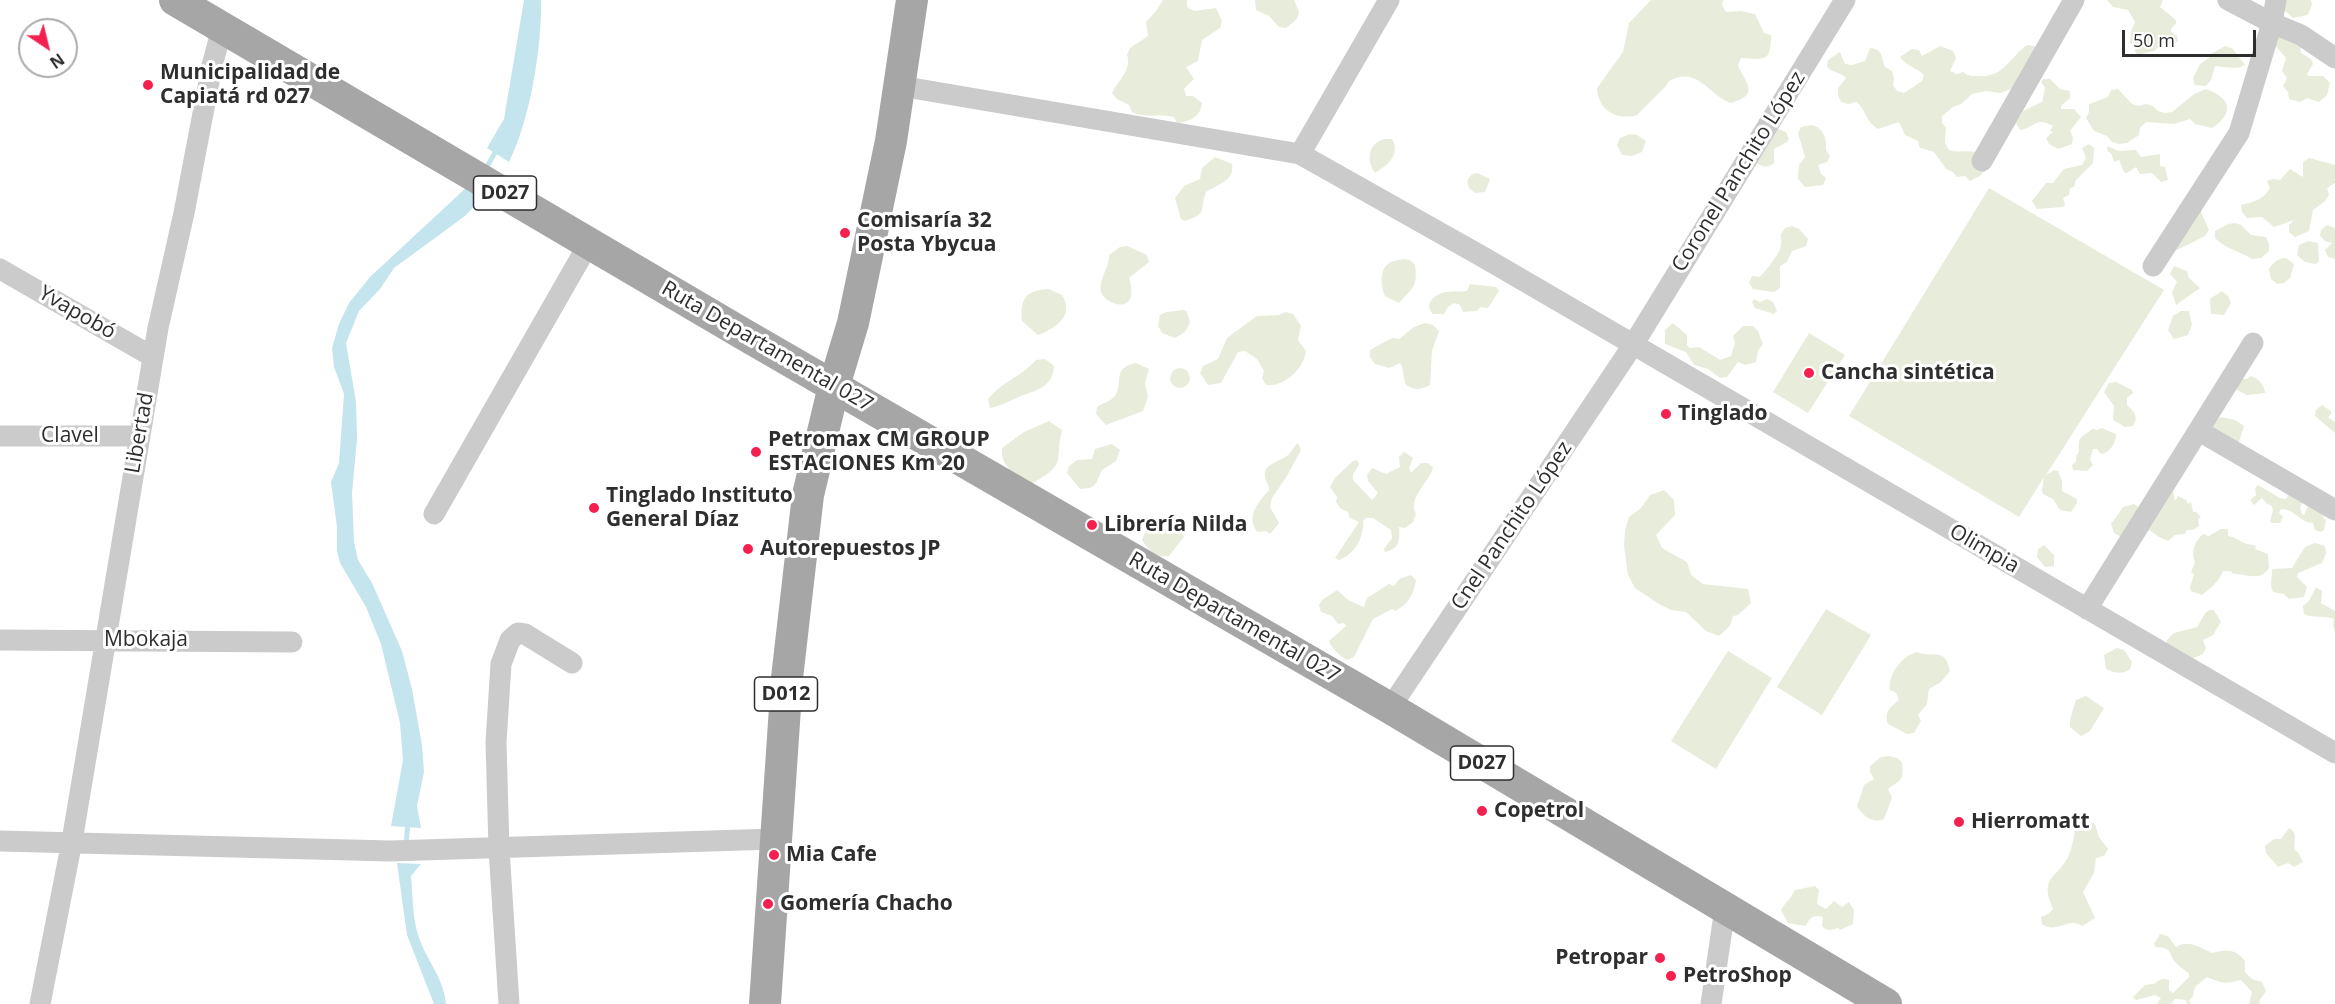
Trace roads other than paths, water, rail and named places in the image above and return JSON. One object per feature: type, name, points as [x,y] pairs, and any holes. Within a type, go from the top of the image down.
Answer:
[{"type":"main road","name":"Ruta Departamental 027","points":[[176,0],[834,387],[1390,708],[1886,1004]]},
{"type":"main road","name":"D012","points":[[765,1004],[787,678],[808,495],[834,387],[853,324],[900,86],[912,0]]},
{"type":"street","points":[[900,86],[1300,154],[1389,0]]},
{"type":"street","name":"Coronel Panchito López","points":[[1633,345],[1845,0]]},
{"type":"street","points":[[1982,161],[2074,0]]},
{"type":"street","points":[[2228,0],[2301,36],[2335,58]]},
{"type":"street","points":[[2153,266],[2239,133],[2272,23],[2276,0]]},
{"type":"street","name":"Libertad","points":[[40,1004],[72,842],[153,357],[212,66],[222,28]]},
{"type":"street","name":"Olimpia","points":[[1300,154],[2335,753]]},
{"type":"street","points":[[434,514],[589,243]]},
{"type":"street","name":"Yvapobó","points":[[0,269],[153,357]]},
{"type":"street","points":[[2087,609],[2253,343]]},
{"type":"street","name":"Cnel Panchito López","points":[[1390,708],[1633,345]]},
{"type":"street","points":[[2199,431],[2335,510]]},
{"type":"street","name":"Clavel","points":[[0,436],[139,436]]},
{"type":"street","points":[[509,1004],[499,849],[496,742],[501,664],[510,640],[518,633],[525,634],[572,663]]},
{"type":"street","name":"Mbokaja","points":[[0,640],[292,642]]},
{"type":"street","points":[[0,841],[419,851],[775,838]]},
{"type":"street","points":[[1711,1004],[1725,908]]},
{"type":"water","points":[[524,0],[541,0],[541,19],[537,61],[529,105],[509,162],[487,148],[504,119]]},
{"type":"water","points":[[468,186],[483,197],[465,216],[394,268],[380,289],[359,311],[346,343],[356,402],[357,439],[352,493],[354,542],[358,560],[372,583],[402,651],[412,689],[422,745],[424,772],[417,806],[421,828],[391,826],[403,760],[400,723],[381,644],[366,607],[340,563],[337,551],[337,527],[331,482],[339,463],[344,394],[334,367],[332,348],[339,324],[349,303],[370,277]]},
{"type":"water","points":[[397,863],[421,864],[411,876],[416,927],[442,987],[446,1004],[434,1004],[407,935]]},
{"type":"waterway","points":[[488,165],[498,147]]},
{"type":"waterway","points":[[406,845],[408,822]]},
{"type":"place","name":"Municipalidad de Capiatá rd 027","points":[[148,85]]},
{"type":"place","name":"Comisaría 32 Posta Ybycua","points":[[845,233]]},
{"type":"place","name":"Cancha sintética","points":[[1809,373]]},
{"type":"place","name":"Tinglado","points":[[1666,414]]},
{"type":"place","name":"Petromax CM GROUP ESTACIONES Km 20","points":[[756,452]]},
{"type":"place","name":"Tinglado Instituto General Díaz","points":[[594,508]]},
{"type":"place","name":"Librería Nilda","points":[[1092,525]]},
{"type":"place","name":"Autorepuestos JP","points":[[748,549]]},
{"type":"place","name":"Copetrol","points":[[1482,811]]},
{"type":"place","name":"Hierromatt","points":[[1959,822]]},
{"type":"place","name":"Mia Cafe","points":[[774,855]]},
{"type":"place","name":"Gomería Chacho","points":[[768,904]]},
{"type":"place","name":"Petropar","points":[[1660,958]]},
{"type":"place","name":"PetroShop","points":[[1671,976]]}]
